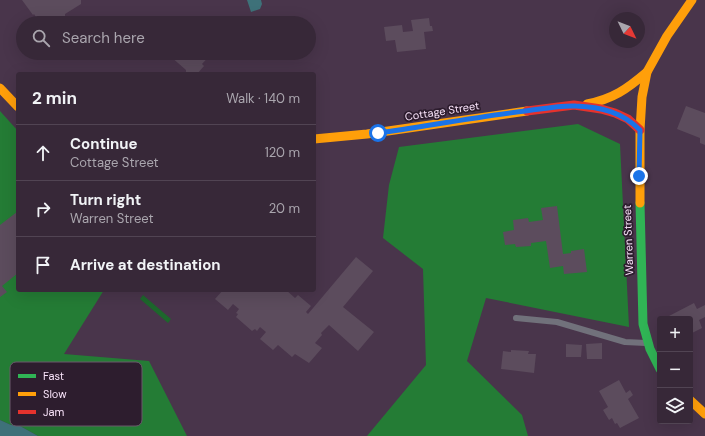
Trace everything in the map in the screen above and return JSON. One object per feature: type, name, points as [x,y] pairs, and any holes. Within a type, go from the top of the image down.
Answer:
[{"type":"street","name":"Warren Street","points":[[657,364],[652,355],[643,324],[639,176],[642,97],[647,72],[675,22],[692,0]]},
{"type":"street","name":"Cottage Street","points":[[316,139],[367,134],[600,102],[615,97],[629,88],[647,72]]},
{"type":"street","points":[[0,88],[16,106]]},
{"type":"street","name":"Cottage Street","points":[[574,105],[601,109],[615,113],[628,119],[640,130]]},
{"type":"street","points":[[693,403],[705,414]]},
{"type":"lane","points":[[516,318],[557,322],[625,342],[648,343]]},
{"type":"green space","points":[[0,111],[16,129],[16,292],[103,292],[64,354],[149,361],[187,436],[38,436],[20,426],[142,426],[142,362],[10,362],[10,425],[0,420]]},
{"type":"green space","points":[[578,124],[620,144],[629,327],[486,298],[467,361],[522,415],[528,436],[367,436],[426,365],[423,269],[383,238],[389,185],[399,147]]},
{"type":"green space","points":[[143,295],[171,319],[168,323],[140,299]]},
{"type":"shaded area","points":[[247,0],[261,0],[262,4],[260,9],[251,12]]},
{"type":"shaded area","points":[[0,420],[10,425],[10,426],[20,426],[38,436],[0,436]]},
{"type":"building","points":[[22,0],[81,0],[81,4],[65,14],[65,16],[33,15]]},
{"type":"building","points":[[429,18],[430,26],[432,26],[433,31],[424,32],[426,49],[397,52],[395,40],[386,41],[384,27],[402,25],[403,32],[413,31],[411,20]]},
{"type":"building","points":[[175,60],[206,60],[202,64],[204,66],[199,72],[186,72],[186,70]]},
{"type":"building","points":[[686,106],[705,113],[705,145],[700,143],[700,138],[677,129]]},
{"type":"building","points":[[557,206],[563,254],[584,249],[587,272],[564,274],[563,266],[550,268],[546,241],[531,243],[531,246],[516,247],[515,244],[505,245],[503,232],[514,230],[513,220],[528,218],[529,222],[543,220],[541,208]]},
{"type":"building","points":[[16,213],[16,275],[2,286],[7,292],[0,297],[0,225]]},
{"type":"building","points":[[356,257],[373,271],[343,307],[374,332],[358,351],[329,325],[321,333],[322,335],[315,343],[322,348],[309,363],[295,354],[292,357],[278,345],[273,350],[260,339],[266,332],[260,327],[257,331],[255,329],[252,331],[236,317],[238,314],[236,313],[239,309],[233,304],[228,310],[215,299],[221,292],[288,292],[295,298],[298,295],[311,306],[306,312],[308,314]]},
{"type":"building","points":[[694,303],[697,309],[705,305],[705,317],[699,320],[702,328],[693,332],[693,316],[669,316]]},
{"type":"building","points":[[602,343],[602,359],[587,359],[586,344]]},
{"type":"building","points":[[566,344],[582,345],[581,357],[566,357]]},
{"type":"building","points":[[511,350],[529,351],[528,354],[536,354],[534,373],[501,369],[503,351],[511,352]]},
{"type":"building","points":[[619,380],[626,393],[630,390],[633,395],[628,399],[639,418],[620,428],[617,423],[615,424],[612,418],[609,420],[603,410],[608,407],[599,391]]},
{"type":"traffic: fast","points":[[640,203],[643,324],[650,349],[657,363]]},
{"type":"traffic: slow","points":[[640,203],[640,130],[642,97],[647,72],[667,36],[692,0]]},
{"type":"traffic: slow","points":[[587,104],[612,96],[647,72]]},
{"type":"traffic: slow","points":[[0,88],[16,105]]},
{"type":"traffic: slow","points":[[316,139],[367,134],[527,111]]},
{"type":"traffic: slow","points":[[693,403],[705,414]]},
{"type":"traffic: jam","points":[[527,111],[574,105],[601,109],[628,119],[640,130]]},
{"type":"route","points":[[378,133],[574,105],[601,109],[628,119],[640,130],[639,176]]}]
